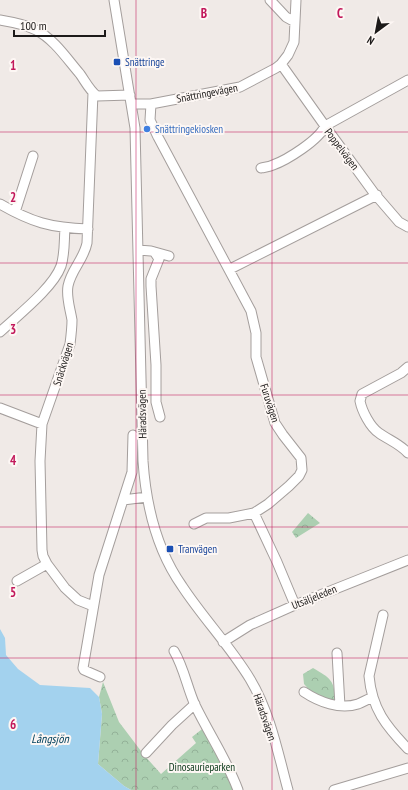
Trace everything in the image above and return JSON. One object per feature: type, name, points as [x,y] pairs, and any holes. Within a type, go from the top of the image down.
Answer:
[{"type":"street","points":[[270,0],[286,17],[295,22]]},
{"type":"street","name":"Snättringevägen","points":[[93,93],[98,96],[130,96],[151,104],[240,87],[261,77],[281,64],[288,55],[294,42],[296,0]]},
{"type":"street","name":"Häradsvägen","points":[[114,1],[135,128],[143,461],[147,497],[162,549],[178,581],[249,678],[260,699],[269,723],[288,790]]},
{"type":"street","points":[[0,20],[31,27],[43,34],[54,44],[88,84],[93,93]]},
{"type":"street","name":"Poppelvägen","points":[[281,64],[324,126],[377,195],[399,222],[408,227]]},
{"type":"street","points":[[261,168],[274,165],[300,150],[322,131],[324,126],[408,80]]},
{"type":"street","name":"Snäckvägen","points":[[93,93],[86,248],[70,279],[68,288],[72,325],[70,344],[42,424],[40,461],[43,556],[46,564],[61,584],[72,595],[93,606]]},
{"type":"street","name":"Furuvägen","points":[[151,104],[150,120],[158,137],[230,270],[253,317],[256,333],[256,357],[275,423],[302,458],[302,470],[299,476],[268,504],[254,513],[228,518],[206,518],[194,524]]},
{"type":"street","points":[[15,212],[33,156]]},
{"type":"street","points":[[230,270],[377,195]]},
{"type":"street","points":[[0,204],[45,225],[88,229]]},
{"type":"street","points":[[0,332],[46,289],[56,277],[63,259],[65,228]]},
{"type":"street","points":[[138,250],[169,256]]},
{"type":"street","name":"Häradsvägen","points":[[155,253],[159,259],[151,279],[151,286],[156,365],[156,402],[160,417]]},
{"type":"street","points":[[408,367],[401,373],[362,394],[360,400],[375,430],[404,448],[408,453]]},
{"type":"street","points":[[0,408],[42,424]]},
{"type":"street","points":[[100,677],[84,670],[83,668],[99,575],[132,472],[132,435]]},
{"type":"street","points":[[122,500],[147,497]]},
{"type":"street","points":[[254,513],[295,605]]},
{"type":"street","name":"Utsäljeleden","points":[[223,642],[250,625],[295,605],[408,560]]},
{"type":"street","points":[[17,581],[46,564]]},
{"type":"street","points":[[383,615],[369,676],[373,697],[384,722],[408,748]]},
{"type":"street","points":[[174,651],[181,662],[195,704],[231,771],[238,790]]},
{"type":"street","points":[[337,653],[340,706]]},
{"type":"street","points":[[304,692],[322,702],[340,706],[358,704],[373,697]]},
{"type":"street","points":[[146,753],[172,725],[195,704]]},
{"type":"street","points":[[334,790],[408,768]]},
{"type":"green space","points":[[308,513],[320,523],[296,538],[292,532]]},
{"type":"green space","points":[[313,668],[324,674],[333,684],[335,701],[315,696],[304,684],[303,674]]},
{"type":"green space","name":"Dinosaurieparken","points":[[103,682],[119,722],[144,755],[161,774],[196,743],[192,737],[206,726],[238,790],[131,790],[124,786],[98,764],[102,714],[99,697]]},
{"type":"water","name":"Långsjön","points":[[0,629],[5,638],[6,655],[18,669],[40,685],[90,688],[99,697],[102,714],[98,764],[131,790],[0,790]]},
{"type":"place","name":"Snättringe","points":[[117,62]]},
{"type":"place","name":"Snättringekiosken","points":[[147,129]]},
{"type":"place","name":"Tranvägen","points":[[170,549]]}]
